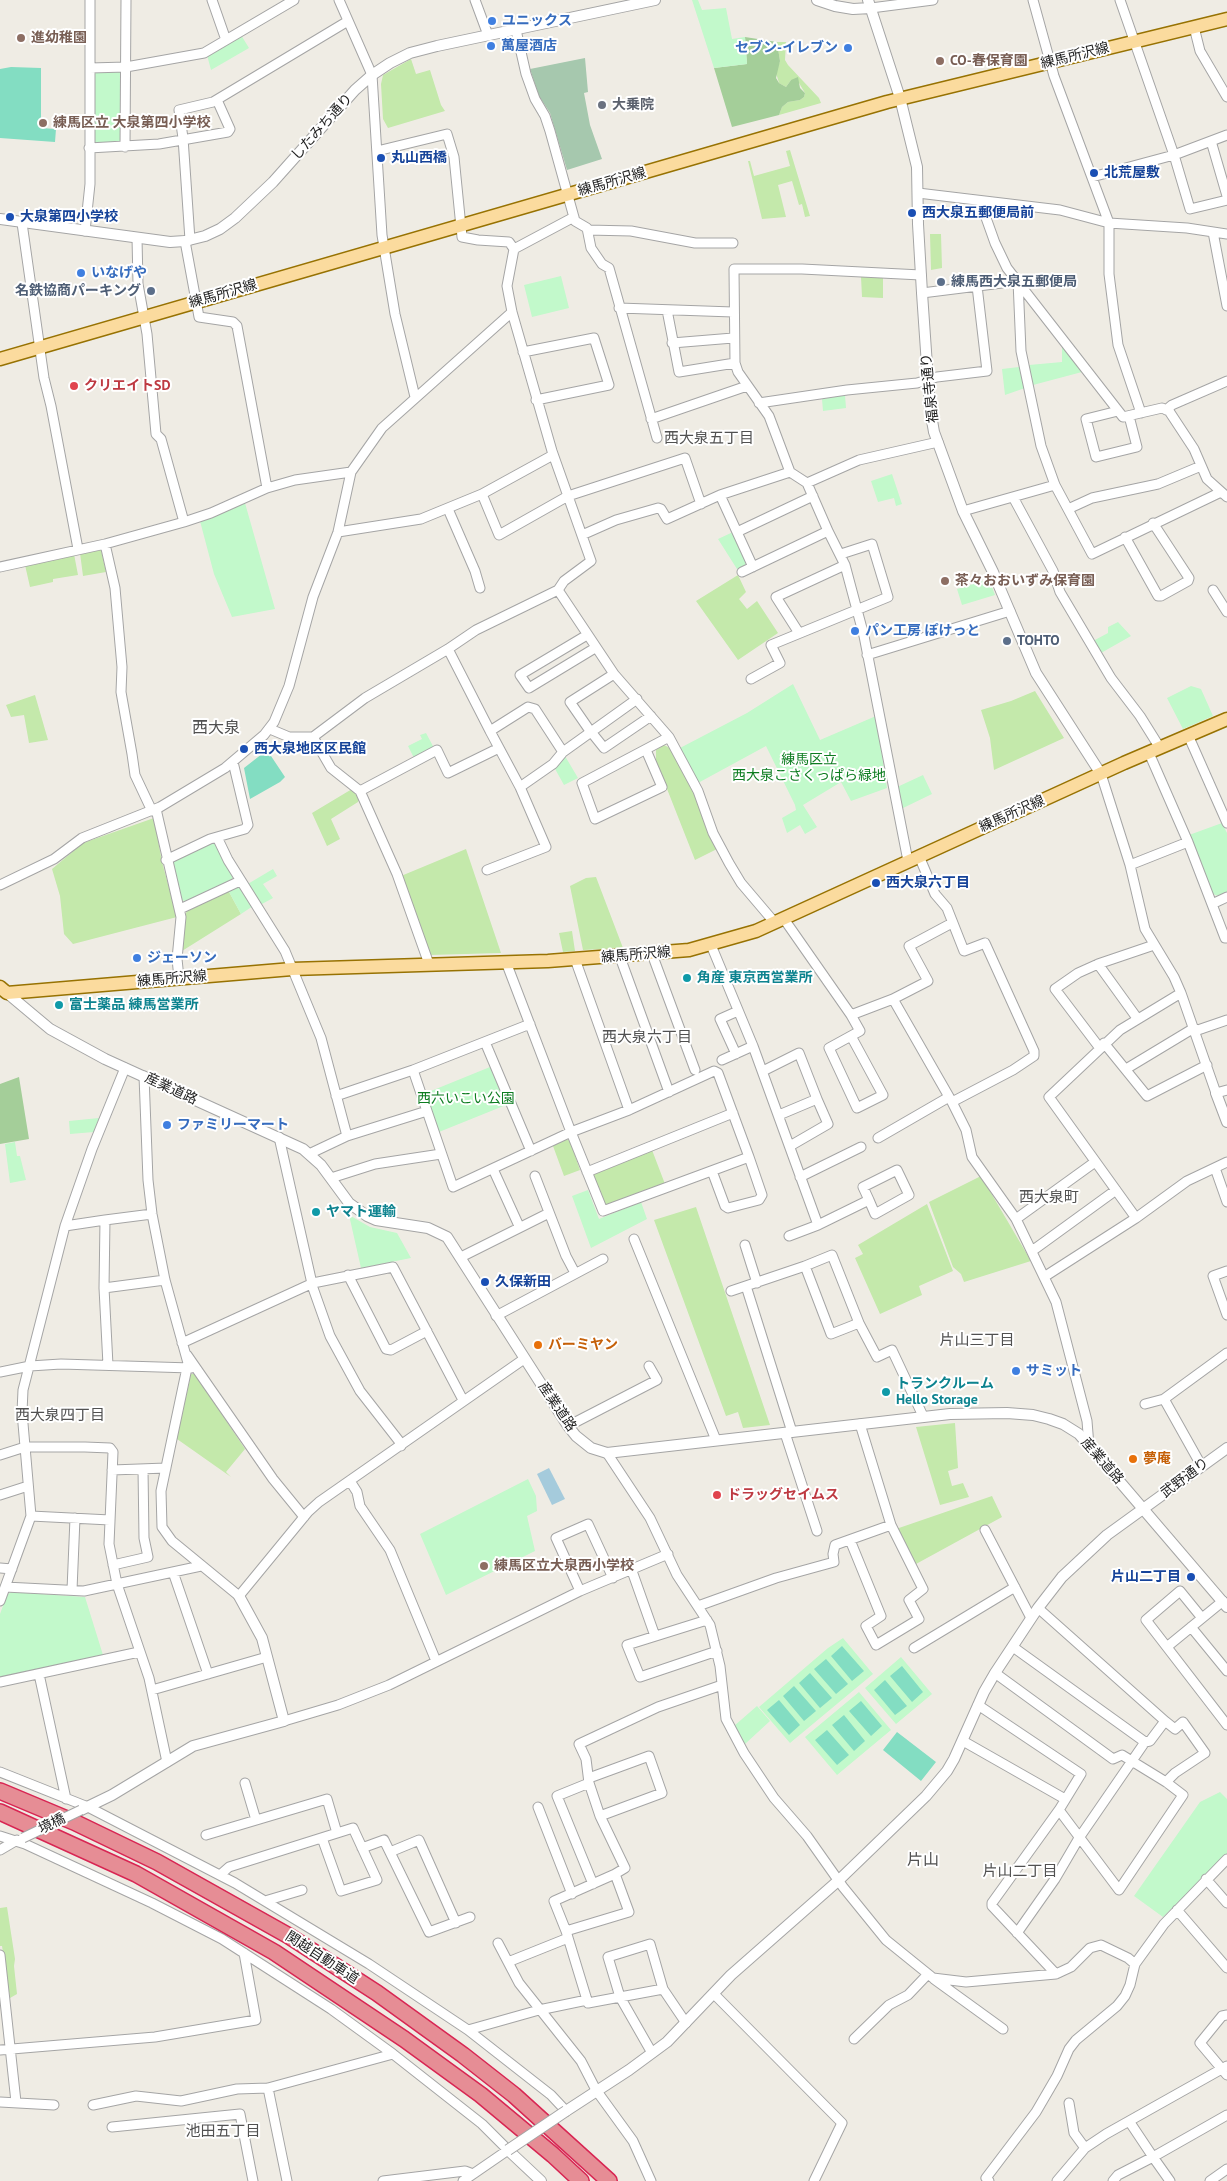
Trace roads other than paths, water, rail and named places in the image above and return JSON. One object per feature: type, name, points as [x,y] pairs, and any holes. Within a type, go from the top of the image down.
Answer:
[{"type":"highway","name":"関越自動車道","points":[[0,1791],[74,1822],[157,1862],[289,1936],[376,1993],[463,2055],[514,2095],[609,2181]]},
{"type":"highway","name":"関越自動車道","points":[[0,1812],[136,1874],[274,1952],[404,2039],[481,2095],[581,2181]]},
{"type":"main road","name":"練馬所沢線","points":[[0,359],[900,98],[1227,19]]},
{"type":"main road","name":"練馬所沢線","points":[[3,990],[292,969],[575,959],[689,950],[756,932],[1154,750],[1227,719]]},
{"type":"street","points":[[84,231],[90,184],[90,0]]},
{"type":"street","points":[[126,0],[126,147]]},
{"type":"street","points":[[212,0],[226,40]]},
{"type":"street","points":[[90,68],[126,66],[204,53],[294,0]]},
{"type":"street","points":[[339,0],[372,75],[384,248],[395,314],[415,397]]},
{"type":"street","points":[[475,0],[488,35]]},
{"type":"street","name":"したみち通り","points":[[0,219],[170,242],[187,240],[220,229],[235,218],[273,182],[355,90],[372,75],[410,53],[655,0]]},
{"type":"street","points":[[817,0],[853,9],[869,4],[933,0]]},
{"type":"street","points":[[1033,0],[1049,62],[1109,223],[1109,274],[1118,345],[1141,413]]},
{"type":"street","points":[[1120,0],[1174,155],[1190,209],[1227,200]]},
{"type":"street","name":"福泉寺通り","points":[[869,4],[900,98],[914,154],[918,193],[921,275],[930,409],[938,442],[963,511],[1010,611],[1036,673],[1101,774]]},
{"type":"street","points":[[267,488],[237,326],[233,322],[200,318],[195,302],[187,240],[183,140],[179,110],[217,100],[348,21]]},
{"type":"street","points":[[1194,27],[1200,51],[1227,97]]},
{"type":"street","points":[[516,30],[526,74],[535,99],[548,124],[575,220],[588,230],[631,231],[695,243],[733,243]]},
{"type":"street","points":[[90,148],[126,147],[183,140],[230,131],[217,100]]},
{"type":"street","points":[[377,151],[447,134],[454,156],[461,236],[464,239],[509,242],[514,249]]},
{"type":"street","points":[[1092,177],[1174,155],[1227,135]]},
{"type":"street","points":[[1211,141],[1227,196]]},
{"type":"street","points":[[918,193],[980,201],[1024,204],[1060,210],[1109,223],[1187,228],[1227,234]]},
{"type":"street","points":[[980,201],[994,243],[1007,268],[1018,281],[1123,417],[1162,408],[1166,410],[1194,449],[1208,479],[1225,494],[1153,523],[1092,554],[1055,485],[1041,446],[1023,361],[1018,281]]},
{"type":"street","points":[[270,729],[289,737],[313,737],[365,698],[448,649],[476,630],[558,590],[564,581],[591,561],[553,455],[536,400],[512,312],[506,281],[514,249],[574,216]]},
{"type":"street","points":[[22,223],[39,348],[78,549]]},
{"type":"street","points":[[588,230],[591,248],[602,264],[609,268],[657,438]]},
{"type":"street","points":[[1213,232],[1227,306]]},
{"type":"street","points":[[137,238],[138,284],[143,318],[148,334],[156,434],[161,439],[184,522]]},
{"type":"street","points":[[878,1138],[951,1099],[1013,1070],[1034,1056],[1034,1051],[985,942],[964,951],[947,908],[935,894],[913,859],[845,565],[807,483],[790,472],[769,416],[747,386],[734,363],[734,270],[802,269],[921,275]]},
{"type":"street","points":[[922,293],[1018,281]]},
{"type":"street","points":[[759,403],[847,390],[917,383],[987,370],[977,286]]},
{"type":"street","points":[[619,308],[733,312]]},
{"type":"street","points":[[667,310],[679,372],[734,363]]},
{"type":"street","points":[[0,885],[54,859],[82,838],[154,810],[233,762],[270,729],[289,686],[313,597],[338,532],[351,472],[382,428],[512,312]]},
{"type":"street","points":[[523,352],[594,338],[609,385],[536,400]]},
{"type":"street","points":[[672,343],[733,338]]},
{"type":"street","points":[[1166,410],[1172,404],[1227,381]]},
{"type":"street","points":[[651,419],[747,386]]},
{"type":"street","points":[[1118,411],[1086,419],[1096,457],[1136,447],[1129,416]]},
{"type":"street","points":[[807,483],[859,460],[938,442]]},
{"type":"street","points":[[338,532],[421,519],[482,494],[553,455]]},
{"type":"street","points":[[482,494],[500,535],[568,496],[685,458],[701,504]]},
{"type":"street","points":[[1068,509],[1092,498],[1158,484],[1201,466]]},
{"type":"street","points":[[0,567],[105,544],[184,522],[211,513],[267,488],[295,480],[351,472]]},
{"type":"street","points":[[582,535],[616,520],[658,508],[661,509],[667,519],[720,496],[790,472]]},
{"type":"street","points":[[963,511],[1055,485]]},
{"type":"street","points":[[720,496],[753,567]]},
{"type":"street","points":[[737,532],[813,496]]},
{"type":"street","points":[[1013,497],[1053,571],[1064,600],[1111,678],[1140,716],[1226,939]]},
{"type":"street","points":[[448,509],[475,571],[480,588]]},
{"type":"street","points":[[1124,537],[1158,596],[1161,596],[1188,581],[1189,578],[1153,523]]},
{"type":"street","points":[[742,572],[828,531]]},
{"type":"street","points":[[105,544],[116,588],[122,667],[121,692],[135,775],[154,810],[180,909],[177,959],[179,978]]},
{"type":"street","points":[[751,679],[780,663],[770,645],[856,609],[888,598],[872,544],[841,554]]},
{"type":"street","points":[[799,633],[776,597],[845,565]]},
{"type":"street","points":[[558,590],[614,674],[669,737],[698,791],[713,833],[741,883],[779,921],[851,1015],[860,1030],[829,1048],[857,1108],[883,1095],[851,1036]]},
{"type":"street","points":[[1212,590],[1227,612]]},
{"type":"street","points":[[867,655],[1010,611]]},
{"type":"street","points":[[587,634],[520,675],[529,688],[595,648]]},
{"type":"street","points":[[448,649],[520,787],[546,846],[487,870]]},
{"type":"street","points":[[614,674],[570,702],[604,748],[652,716]]},
{"type":"street","points":[[520,787],[553,764],[563,752],[637,700]]},
{"type":"street","points":[[490,731],[528,707],[535,709],[563,752]]},
{"type":"street","points":[[1188,735],[1227,823]]},
{"type":"street","points":[[313,737],[331,768],[360,791],[394,868],[429,964]]},
{"type":"street","points":[[646,750],[662,787],[595,819],[582,784],[669,737]]},
{"type":"street","points":[[360,791],[437,750],[448,773],[499,748]]},
{"type":"street","points":[[166,860],[217,837],[245,830],[248,825],[233,762]]},
{"type":"street","points":[[1101,774],[1130,865],[1145,929],[1174,977],[1181,993],[1226,1118]]},
{"type":"street","points":[[217,837],[240,880],[285,951],[319,1032],[347,1136]]},
{"type":"street","points":[[1130,865],[1188,842]]},
{"type":"street","points":[[180,909],[240,880]]},
{"type":"street","points":[[1212,904],[1227,897]]},
{"type":"street","points":[[851,1015],[893,999],[928,981],[909,946],[952,923]]},
{"type":"street","points":[[711,945],[763,1071],[818,1225]]},
{"type":"street","points":[[1154,945],[1098,964],[1078,973],[1055,989],[1101,1045],[1126,1069],[1147,1096],[1206,1064]]},
{"type":"street","points":[[652,954],[695,1070]]},
{"type":"street","points":[[620,956],[669,1092]]},
{"type":"street","points":[[575,959],[629,1110]]},
{"type":"street","points":[[506,962],[603,1211],[749,1157]]},
{"type":"street","points":[[1098,964],[1137,1018]]},
{"type":"street","name":"産業道路","points":[[3,990],[50,1029],[105,1059],[279,1137],[309,1154],[331,1178],[349,1203],[367,1216],[376,1220],[435,1230],[447,1237],[461,1256],[496,1316],[568,1426],[585,1445],[597,1452],[607,1453],[922,1416],[981,1413],[1033,1415],[1062,1424],[1079,1434],[1225,1604]]},
{"type":"street","points":[[1136,1218],[1048,1097],[1101,1045],[1137,1018],[1181,993]]},
{"type":"street","points":[[893,999],[951,1099],[966,1130],[972,1156],[1016,1219],[1056,1302],[1087,1422],[1090,1446]]},
{"type":"street","points":[[736,1054],[720,1018],[738,1011]]},
{"type":"street","points":[[1126,1069],[1195,1030],[1227,1020]]},
{"type":"street","points":[[336,1096],[413,1070],[530,1024]]},
{"type":"street","points":[[485,1042],[531,1151]]},
{"type":"street","points":[[722,1060],[753,1046]]},
{"type":"street","points":[[763,1071],[799,1053],[828,1124],[790,1146]]},
{"type":"street","points":[[0,1601],[31,1516],[22,1412],[22,1390],[30,1366],[65,1226],[92,1149],[125,1068]]},
{"type":"street","points":[[413,1070],[453,1187],[571,1132],[629,1110],[714,1071],[718,1073],[762,1196],[759,1200],[728,1208],[725,1206],[712,1171]]},
{"type":"street","points":[[144,1076],[148,1180],[152,1214],[165,1280],[182,1343],[187,1355],[273,1480],[304,1516]]},
{"type":"street","points":[[1216,1092],[1227,1090]]},
{"type":"street","points":[[779,1115],[817,1099]]},
{"type":"street","points":[[309,1154],[347,1136],[427,1111]]},
{"type":"street","points":[[587,1172],[732,1113]]},
{"type":"street","points":[[279,1137],[313,1283],[330,1336],[360,1391],[401,1446]]},
{"type":"street","points":[[800,1177],[861,1148]]},
{"type":"street","points":[[331,1178],[375,1164],[442,1154]]},
{"type":"street","points":[[1016,1219],[1094,1162]]},
{"type":"street","points":[[1044,1277],[1136,1218],[1187,1181],[1227,1162]]},
{"type":"street","points":[[1215,1168],[1227,1202]]},
{"type":"street","points":[[493,1169],[519,1226]]},
{"type":"street","points":[[897,1170],[910,1195],[875,1214],[869,1200],[863,1187],[897,1170]]},
{"type":"street","points":[[535,1176],[575,1273]]},
{"type":"street","points":[[1032,1251],[1116,1190]]},
{"type":"street","points":[[789,1236],[818,1225],[869,1200]]},
{"type":"street","points":[[461,1256],[549,1213]]},
{"type":"street","points":[[65,1226],[152,1214]]},
{"type":"street","points":[[104,1220],[104,1288],[108,1366]]},
{"type":"street","points":[[634,1239],[716,1440]]},
{"type":"street","points":[[745,1245],[757,1283]]},
{"type":"street","points":[[731,1291],[832,1255],[860,1323],[877,1356],[892,1350],[922,1416]]},
{"type":"street","points":[[496,1316],[603,1258]]},
{"type":"street","points":[[805,1266],[831,1334],[860,1323]]},
{"type":"street","points":[[182,1343],[313,1283],[393,1267],[463,1400]]},
{"type":"street","points":[[1227,1271],[1214,1276],[1227,1315]]},
{"type":"street","points":[[348,1275],[386,1349],[391,1350],[427,1331]]},
{"type":"street","points":[[104,1288],[165,1280]]},
{"type":"street","points":[[746,1286],[817,1531]]},
{"type":"street","points":[[1145,1404],[1164,1399],[1227,1354]]},
{"type":"street","points":[[187,1355],[187,1370],[161,1491],[163,1529],[172,1541],[240,1596],[259,1630],[284,1721]]},
{"type":"street","points":[[240,1596],[304,1516],[319,1502],[524,1359]]},
{"type":"street","points":[[0,1372],[30,1366],[61,1364],[187,1370],[196,1367]]},
{"type":"street","points":[[568,1426],[657,1380],[649,1366]]},
{"type":"street","points":[[1164,1399],[1201,1465]]},
{"type":"street","points":[[850,1540],[881,1616],[866,1626],[876,1645],[919,1619],[909,1600],[923,1589],[892,1525],[860,1424]]},
{"type":"street","points":[[0,1455],[25,1447],[110,1448],[113,1452],[109,1544],[117,1584],[152,1690],[167,1762]]},
{"type":"street","name":"武野通り","points":[[508,2150],[652,2053],[686,2023],[730,1975],[780,1934],[839,1880],[935,1786],[947,1771],[995,1674],[1031,1618],[1062,1577],[1107,1535],[1201,1465],[1225,1452]]},
{"type":"street","points":[[607,1453],[650,1518],[686,1591],[707,1620],[717,1651],[726,1719],[759,1778],[807,1836],[886,1940],[930,1976],[1003,2029]]},
{"type":"street","points":[[112,1470],[166,1468]]},
{"type":"street","points":[[113,1565],[148,1557],[144,1538],[142,1469]]},
{"type":"street","points":[[350,1481],[357,1492],[360,1506],[390,1550],[436,1661]]},
{"type":"street","points":[[0,1495],[28,1486]]},
{"type":"street","points":[[31,1516],[110,1520]]},
{"type":"street","points":[[72,1590],[75,1518]]},
{"type":"street","points":[[580,1591],[556,1538],[588,1524],[613,1578]]},
{"type":"street","points":[[698,1606],[776,1578],[834,1562],[835,1546],[892,1525]]},
{"type":"street","points":[[985,1530],[1031,1618]]},
{"type":"street","points":[[84,1808],[112,1795],[193,1746],[338,1705],[389,1685],[580,1591],[668,1554]]},
{"type":"street","points":[[5,1587],[84,1591],[201,1566]]},
{"type":"street","points":[[0,1568],[12,1569]]},
{"type":"street","points":[[632,1570],[655,1636]]},
{"type":"street","points":[[173,1572],[208,1674]]},
{"type":"street","points":[[914,1648],[1015,1588]]},
{"type":"street","points":[[1202,1618],[1180,1590],[1146,1620],[1168,1646],[1227,1725]]},
{"type":"street","points":[[1168,1646],[1202,1618],[1225,1604]]},
{"type":"street","points":[[1038,1608],[1175,1729],[1183,1722],[1205,1752],[1175,1772],[1166,1782]]},
{"type":"street","points":[[707,1620],[627,1645],[640,1677],[717,1651]]},
{"type":"street","points":[[1191,1627],[1227,1672]]},
{"type":"street","points":[[1013,1647],[1145,1742]]},
{"type":"street","points":[[0,1682],[139,1652]]},
{"type":"street","points":[[152,1690],[267,1657]]},
{"type":"street","points":[[39,1674],[66,1799]]},
{"type":"street","points":[[995,1674],[1113,1759],[1122,1755],[1166,1782],[1183,1796],[1119,1890],[1059,1810]]},
{"type":"street","points":[[663,1989],[588,2003],[567,1934],[554,1901],[625,1868],[600,1816],[589,1780],[586,1759],[579,1744],[658,1708],[722,1685]]},
{"type":"street","points":[[978,1705],[1081,1774],[1059,1810],[992,1903],[992,1906],[1056,1974]]},
{"type":"street","points":[[1017,1933],[1055,1879],[1079,1838],[1145,1742],[1150,1741],[1165,1721]]},
{"type":"street","points":[[963,1741],[1065,1799]]},
{"type":"street","points":[[593,1884],[557,1796],[589,1780],[649,1756],[662,1793],[600,1816]]},
{"type":"street","points":[[0,1772],[66,1799],[220,1875],[265,1900],[369,1964],[468,2030],[552,2095],[566,2111]]},
{"type":"street","points":[[246,1783],[256,1820]]},
{"type":"street","points":[[206,1835],[327,1799],[338,1833]]},
{"type":"street","points":[[538,1807],[572,1894]]},
{"type":"street","name":"境橋","points":[[0,1850],[84,1808]]},
{"type":"street","points":[[220,1875],[229,1867],[353,1828],[377,1880],[340,1891],[322,1838]]},
{"type":"street","points":[[0,1836],[25,1844],[152,1903],[244,1953],[331,2010],[393,2054],[482,2124],[541,2181]]},
{"type":"street","points":[[362,1848],[384,1840],[429,1932],[470,1917]]},
{"type":"street","points":[[390,1852],[419,1840],[456,1923]]},
{"type":"street","points":[[986,2180],[1036,2112],[1057,2076],[1069,2049],[1076,2040],[1125,1996],[1135,1964],[1164,1924],[1227,1859]]},
{"type":"street","points":[[508,1962],[567,1934],[628,1912],[615,1874]]},
{"type":"street","points":[[1206,1879],[1227,1903]]},
{"type":"street","points":[[265,1900],[302,1890]]},
{"type":"street","points":[[1177,1910],[1227,1968]]},
{"type":"street","points":[[498,1943],[519,1983],[581,2061],[596,2090],[633,2141],[651,2181]]},
{"type":"street","points":[[652,2053],[620,1997],[608,1957],[650,1944],[663,1989],[686,2023]]},
{"type":"street","points":[[930,1976],[966,1982],[1056,1974],[1071,1967],[1090,1948],[1101,1946],[1128,1958],[1135,1964]]},
{"type":"street","points":[[5,2049],[155,2037],[256,2020],[244,1953]]},
{"type":"street","points":[[0,1955],[5,2049],[16,2102]]},
{"type":"street","points":[[854,2039],[889,2005],[908,1995],[930,1976]]},
{"type":"street","points":[[714,1994],[842,2123],[814,2181]]},
{"type":"street","points":[[468,2030],[539,2010],[587,2000]]},
{"type":"street","points":[[1058,2181],[1085,2148],[1129,2121],[1226,2070],[1200,2043],[1222,2016],[1227,2015]]},
{"type":"street","points":[[93,2105],[136,2096],[181,2101],[237,2089],[268,2088],[393,2054]]},
{"type":"street","points":[[268,2088],[287,2181]]},
{"type":"street","points":[[0,2102],[54,2105]]},
{"type":"street","points":[[1069,2103],[1074,2133],[1085,2148]]},
{"type":"street","points":[[112,2127],[240,2114],[253,2181]]},
{"type":"street","points":[[1113,2181],[1118,2175],[1227,2115]]},
{"type":"street","points":[[1129,2121],[1170,2181]]},
{"type":"street","points":[[463,2181],[508,2150]]},
{"type":"street","points":[[1210,2181],[1227,2169]]},
{"type":"street","points":[[383,2181],[465,2171],[473,2174]]},
{"type":"water","points":[[549,1468],[565,1499],[552,1505],[537,1474]]},
{"type":"place","name":"ユニックス","points":[[492,21]]},
{"type":"place","name":"進幼稚園","points":[[21,38]]},
{"type":"place","name":"萬屋酒店","points":[[491,46]]},
{"type":"place","name":"セブン-イレブン","points":[[848,48]]},
{"type":"place","name":"CO-春保育園","points":[[940,61]]},
{"type":"place","name":"大乗院","points":[[602,105]]},
{"type":"place","name":"練馬区立 大泉第四小学校","points":[[43,123]]},
{"type":"place","name":"丸山西橋","points":[[381,158]]},
{"type":"place","name":"北荒屋敷","points":[[1094,173]]},
{"type":"place","name":"西大泉五郵便局前","points":[[912,213]]},
{"type":"place","name":"大泉第四小学校","points":[[10,217]]},
{"type":"place","name":"いなげや","points":[[81,273]]},
{"type":"place","name":"練馬西大泉五郵便局","points":[[941,282]]},
{"type":"place","name":"名鉄協商パーキング","points":[[151,291]]},
{"type":"place","name":"クリエイトSD","points":[[74,386]]},
{"type":"place","name":"茶々おおいずみ保育園","points":[[945,581]]},
{"type":"place","name":"パン工房 ぽけっと","points":[[855,631]]},
{"type":"place","name":"TOHTO","points":[[1007,641]]},
{"type":"place","name":"西大泉地区区民館","points":[[244,749]]},
{"type":"place","name":"西大泉六丁目","points":[[876,883]]},
{"type":"place","name":"ジェーソン","points":[[137,958]]},
{"type":"place","name":"角産 東京西営業所","points":[[687,978]]},
{"type":"place","name":"富士薬品 練馬営業所","points":[[59,1005]]},
{"type":"place","name":"ファミリーマート","points":[[167,1125]]},
{"type":"place","name":"ヤマト運輸","points":[[316,1212]]},
{"type":"place","name":"久保新田","points":[[485,1282]]},
{"type":"place","name":"バーミヤン","points":[[538,1345]]},
{"type":"place","name":"サミット","points":[[1016,1371]]},
{"type":"place","name":"トランクルーム Hello Storage","points":[[886,1392]]},
{"type":"place","name":"夢庵","points":[[1133,1459]]},
{"type":"place","name":"ドラッグセイムス","points":[[717,1495]]},
{"type":"place","name":"練馬区立大泉西小学校","points":[[484,1566]]},
{"type":"place","name":"片山二丁目","points":[[1191,1577]]},
{"type":"district","name":"西大泉五丁目","points":[[709,439]]},
{"type":"district","name":"西大泉","points":[[216,728]]},
{"type":"district","name":"西大泉六丁目","points":[[647,1038]]},
{"type":"district","name":"西大泉町","points":[[1049,1198]]},
{"type":"district","name":"片山三丁目","points":[[977,1341]]},
{"type":"district","name":"西大泉四丁目","points":[[60,1416]]},
{"type":"district","name":"片山","points":[[923,1860]]},
{"type":"district","name":"片山二丁目","points":[[1020,1872]]},
{"type":"district","name":"池田五丁目","points":[[223,2132]]},
{"type":"park label","name":"練馬区立 西大泉こさくっぱら緑地","points":[[809,768]]},
{"type":"park label","name":"西六いこい公園","points":[[466,1099]]}]
